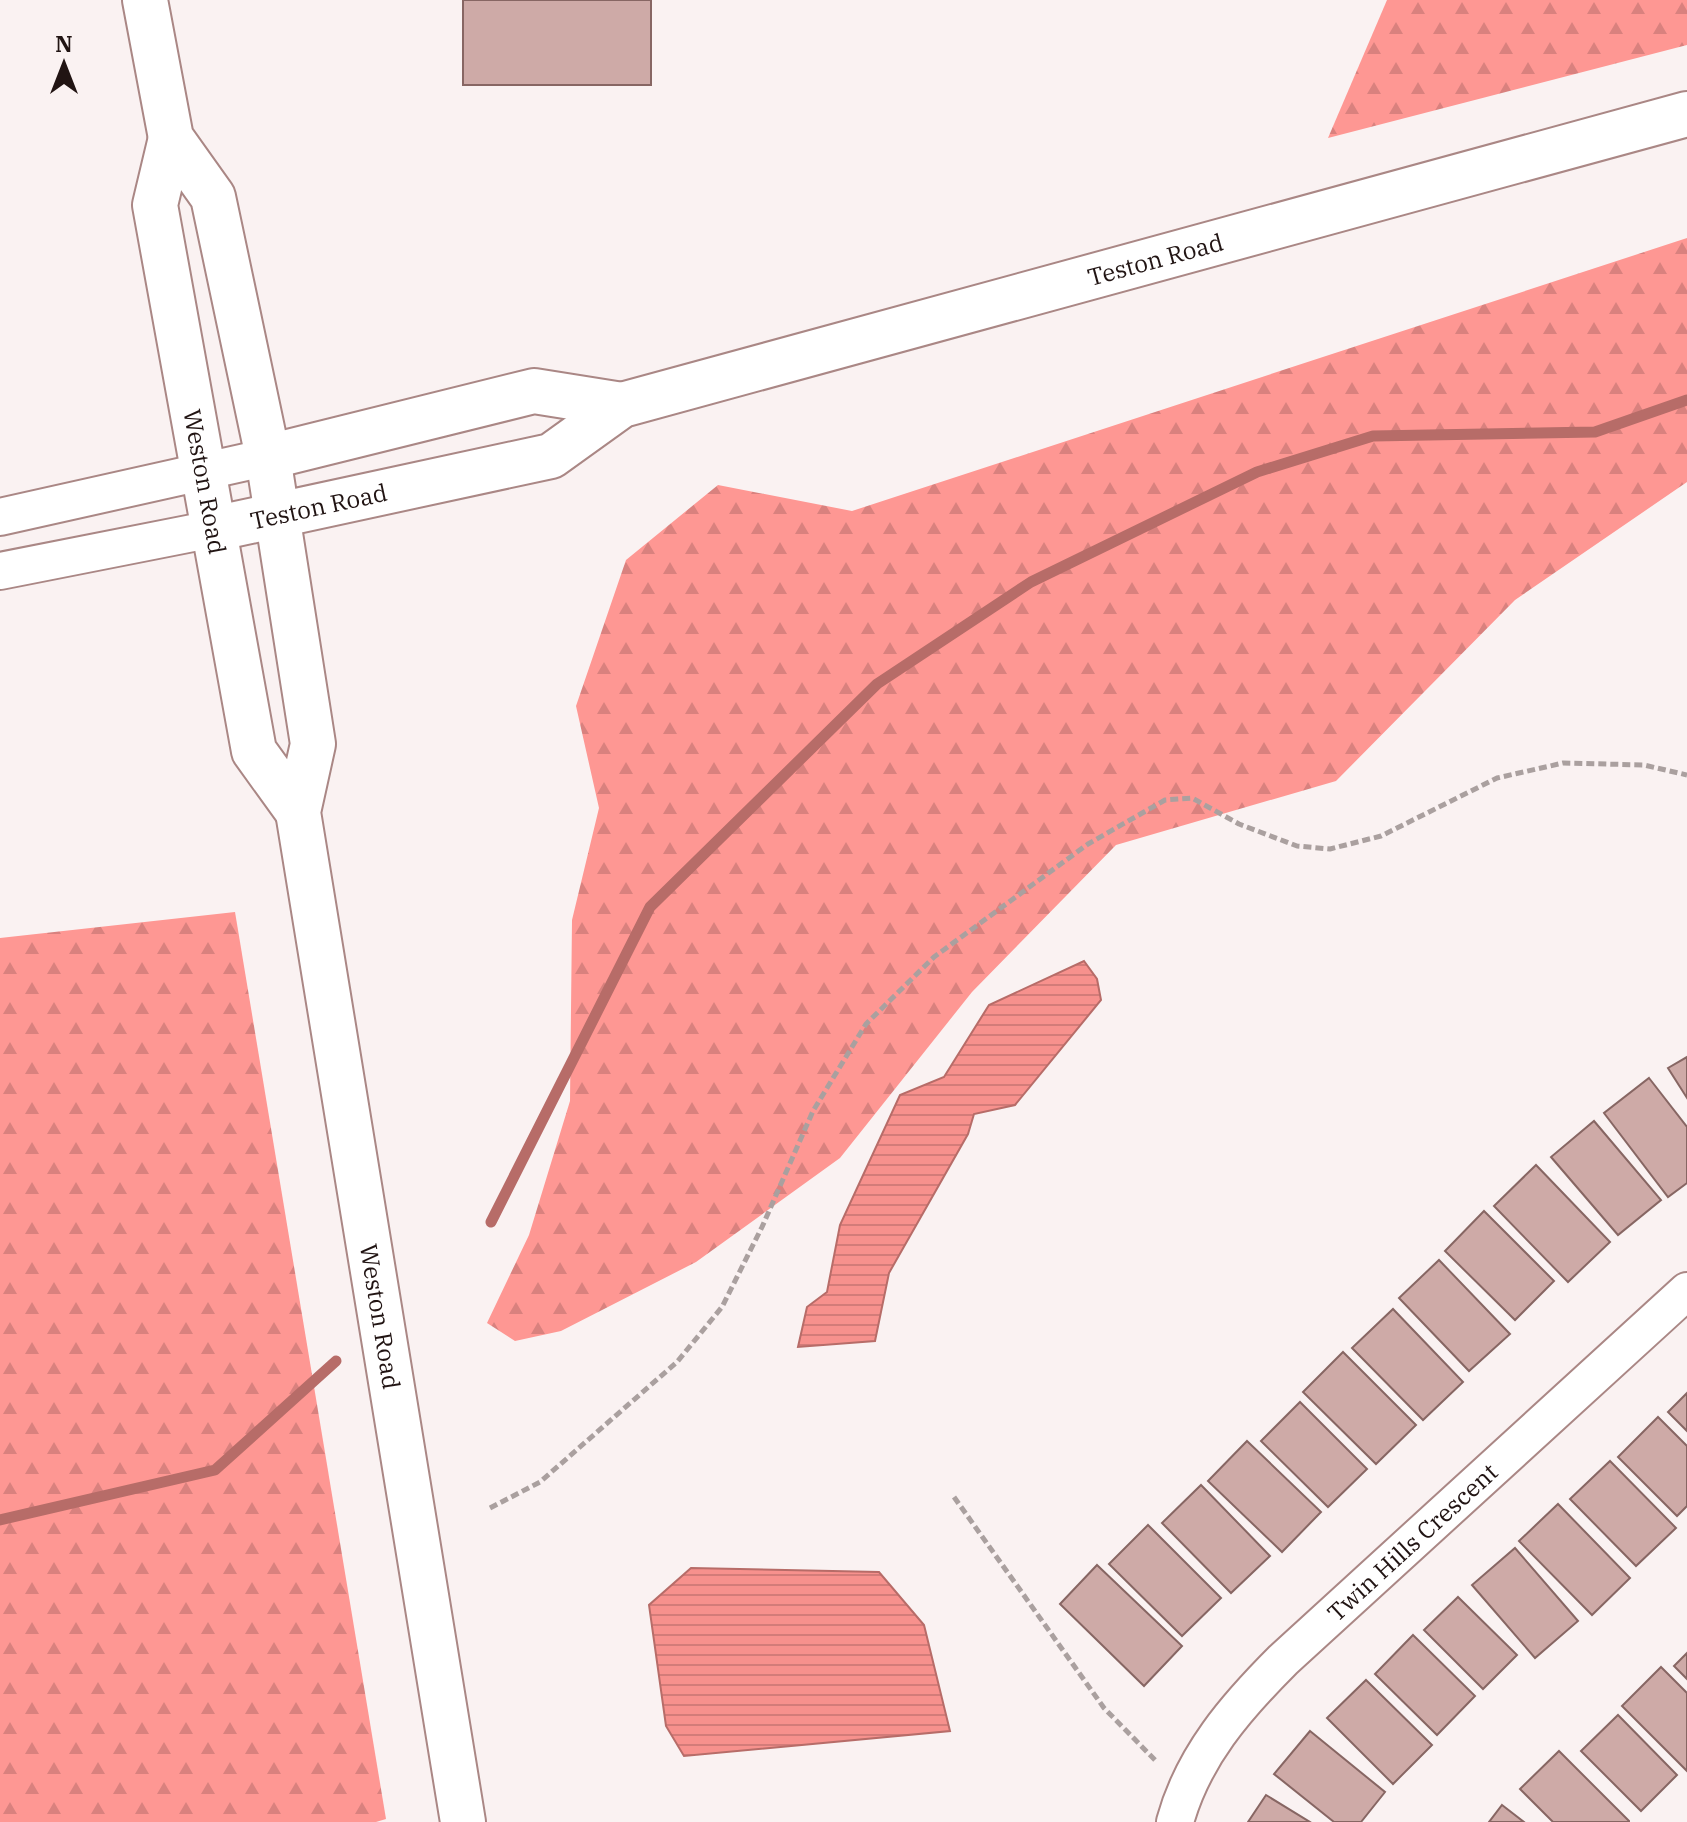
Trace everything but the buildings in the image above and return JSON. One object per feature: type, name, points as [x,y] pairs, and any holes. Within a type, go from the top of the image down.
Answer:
[{"type":"main road","name":"Weston Road","points":[[145,0],[171,138],[155,205],[254,751],[298,812]]},
{"type":"main road","name":"Teston Road","points":[[213,529],[551,456],[622,405],[1687,114]]},
{"type":"main road","name":"Weston Road","points":[[171,138],[213,197],[268,457],[313,744],[298,812],[463,1822]]},
{"type":"main road","name":"Teston Road","points":[[268,457],[534,391],[622,405]]},
{"type":"street","name":"Teston Road","points":[[0,517],[268,457]]},
{"type":"street","name":"Teston Road","points":[[0,571],[213,529]]},
{"type":"street","name":"Twin Hills Crescent","points":[[1175,1822],[1197,1767],[1220,1728],[1252,1691],[1687,1291]]},
{"type":"path","points":[[490,1508],[540,1482],[677,1362],[722,1307],[762,1227],[813,1111],[866,1024],[934,957],[1088,844],[1165,800],[1192,798],[1239,824],[1297,846],[1330,849],[1381,836],[1497,778],[1563,763],[1644,765],[1687,775]]},
{"type":"path","points":[[954,1497],[1104,1708],[1155,1760]]},
{"type":"green space","points":[[1387,0],[1687,0],[1687,45],[1328,138]]},
{"type":"green space","points":[[1687,238],[1687,482],[1515,600],[1336,781],[1116,845],[972,992],[840,1158],[696,1262],[561,1331],[515,1341],[487,1323],[529,1235],[570,1101],[572,920],[599,808],[576,706],[626,560],[718,485],[852,511]]},
{"type":"green space","points":[[235,912],[386,1819],[376,1822],[0,1822],[0,938]]},
{"type":"shaded area","points":[[1084,961],[1097,979],[1101,1000],[1015,1105],[974,1114],[968,1134],[889,1273],[875,1341],[798,1347],[807,1307],[827,1292],[840,1225],[900,1095],[944,1077],[989,1005]]},
{"type":"shaded area","points":[[691,1568],[879,1572],[924,1625],[950,1731],[684,1756],[666,1726],[649,1605]]},
{"type":"waterway","points":[[491,1222],[650,907],[877,684],[1031,582],[1257,472],[1373,436],[1595,432],[1687,400]]},
{"type":"waterway","points":[[0,1520],[215,1470],[336,1361]]}]
